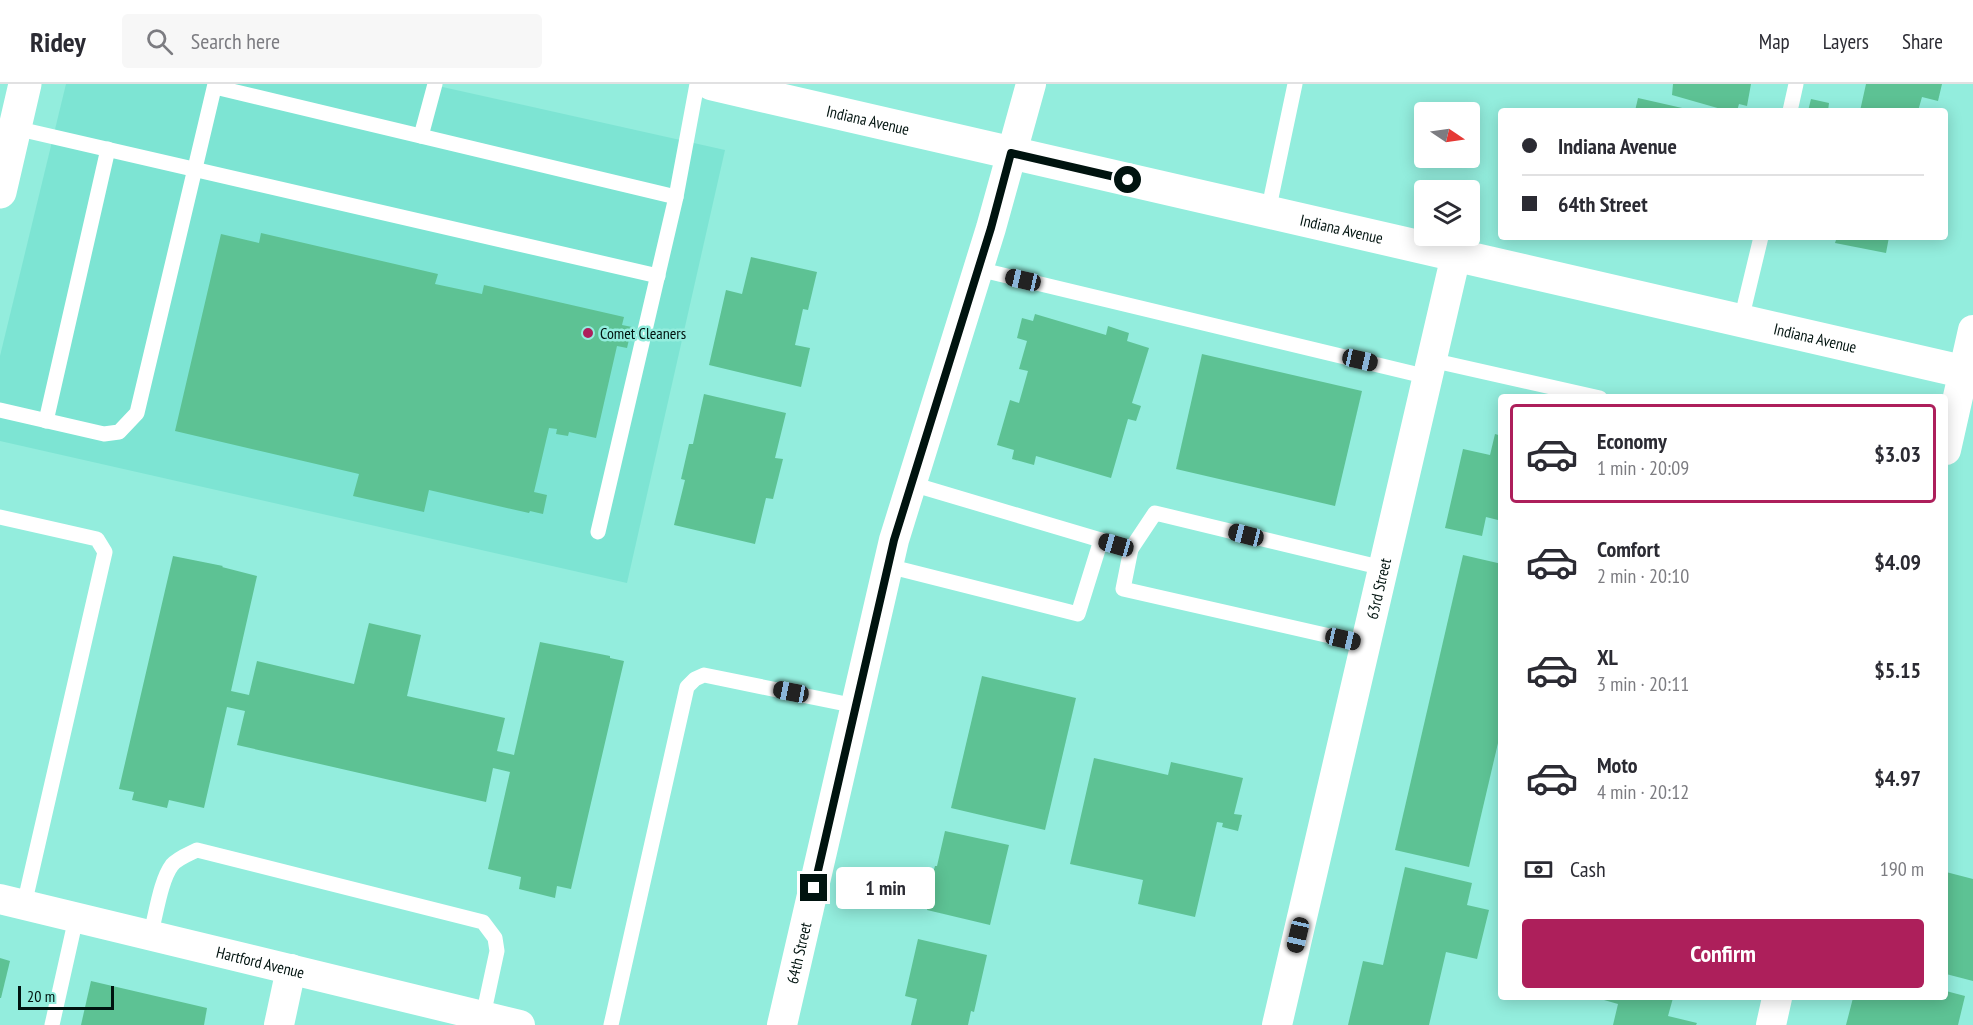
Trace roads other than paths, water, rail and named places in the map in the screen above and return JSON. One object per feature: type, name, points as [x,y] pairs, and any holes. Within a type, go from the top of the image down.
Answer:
[{"type":"main road","points":[[0,192],[25,84]]},
{"type":"main road","name":"Indiana Avenue","points":[[712,84],[772,91],[1011,153],[1968,373]]},
{"type":"street","name":"64th Street","points":[[782,1025],[888,566],[1032,84]]},
{"type":"street","name":"63rd Street","points":[[1277,1025],[1456,255]]},
{"type":"street","points":[[1948,443],[1968,373],[1973,330]]},
{"type":"street","name":"Hartford Avenue","points":[[12,902],[520,1025]]},
{"type":"street","points":[[279,1025],[291,969]]},
{"type":"street","points":[[1771,1025],[1777,1000]]},
{"type":"lane","points":[[421,136],[435,84]]},
{"type":"lane","points":[[598,532],[676,197],[697,84]]},
{"type":"lane","points":[[1268,212],[1295,84]]},
{"type":"lane","points":[[1791,108],[1796,84]]},
{"type":"lane","points":[[0,410],[104,434],[119,432],[137,413],[215,86],[676,197]]},
{"type":"lane","points":[[15,128],[658,276]]},
{"type":"lane","points":[[46,421],[108,149]]},
{"type":"lane","points":[[1741,320],[1760,240]]},
{"type":"lane","points":[[978,269],[1430,368],[1577,394]]},
{"type":"lane","points":[[912,484],[1131,549]]},
{"type":"lane","points":[[1365,644],[1123,589],[1131,549],[1155,513],[1383,568]]},
{"type":"lane","points":[[0,517],[97,539],[105,552],[12,902]]},
{"type":"lane","points":[[888,566],[1078,614],[1101,540]]},
{"type":"lane","points":[[611,1025],[687,687],[695,679],[704,675],[856,706]]},
{"type":"lane","points":[[150,936],[164,883],[172,866],[182,857],[197,850],[483,922],[495,938],[497,951],[483,1016]]},
{"type":"lane","points":[[52,1025],[76,918]]},
{"type":"place","name":"Comet Cleaners","points":[[588,333]]}]
